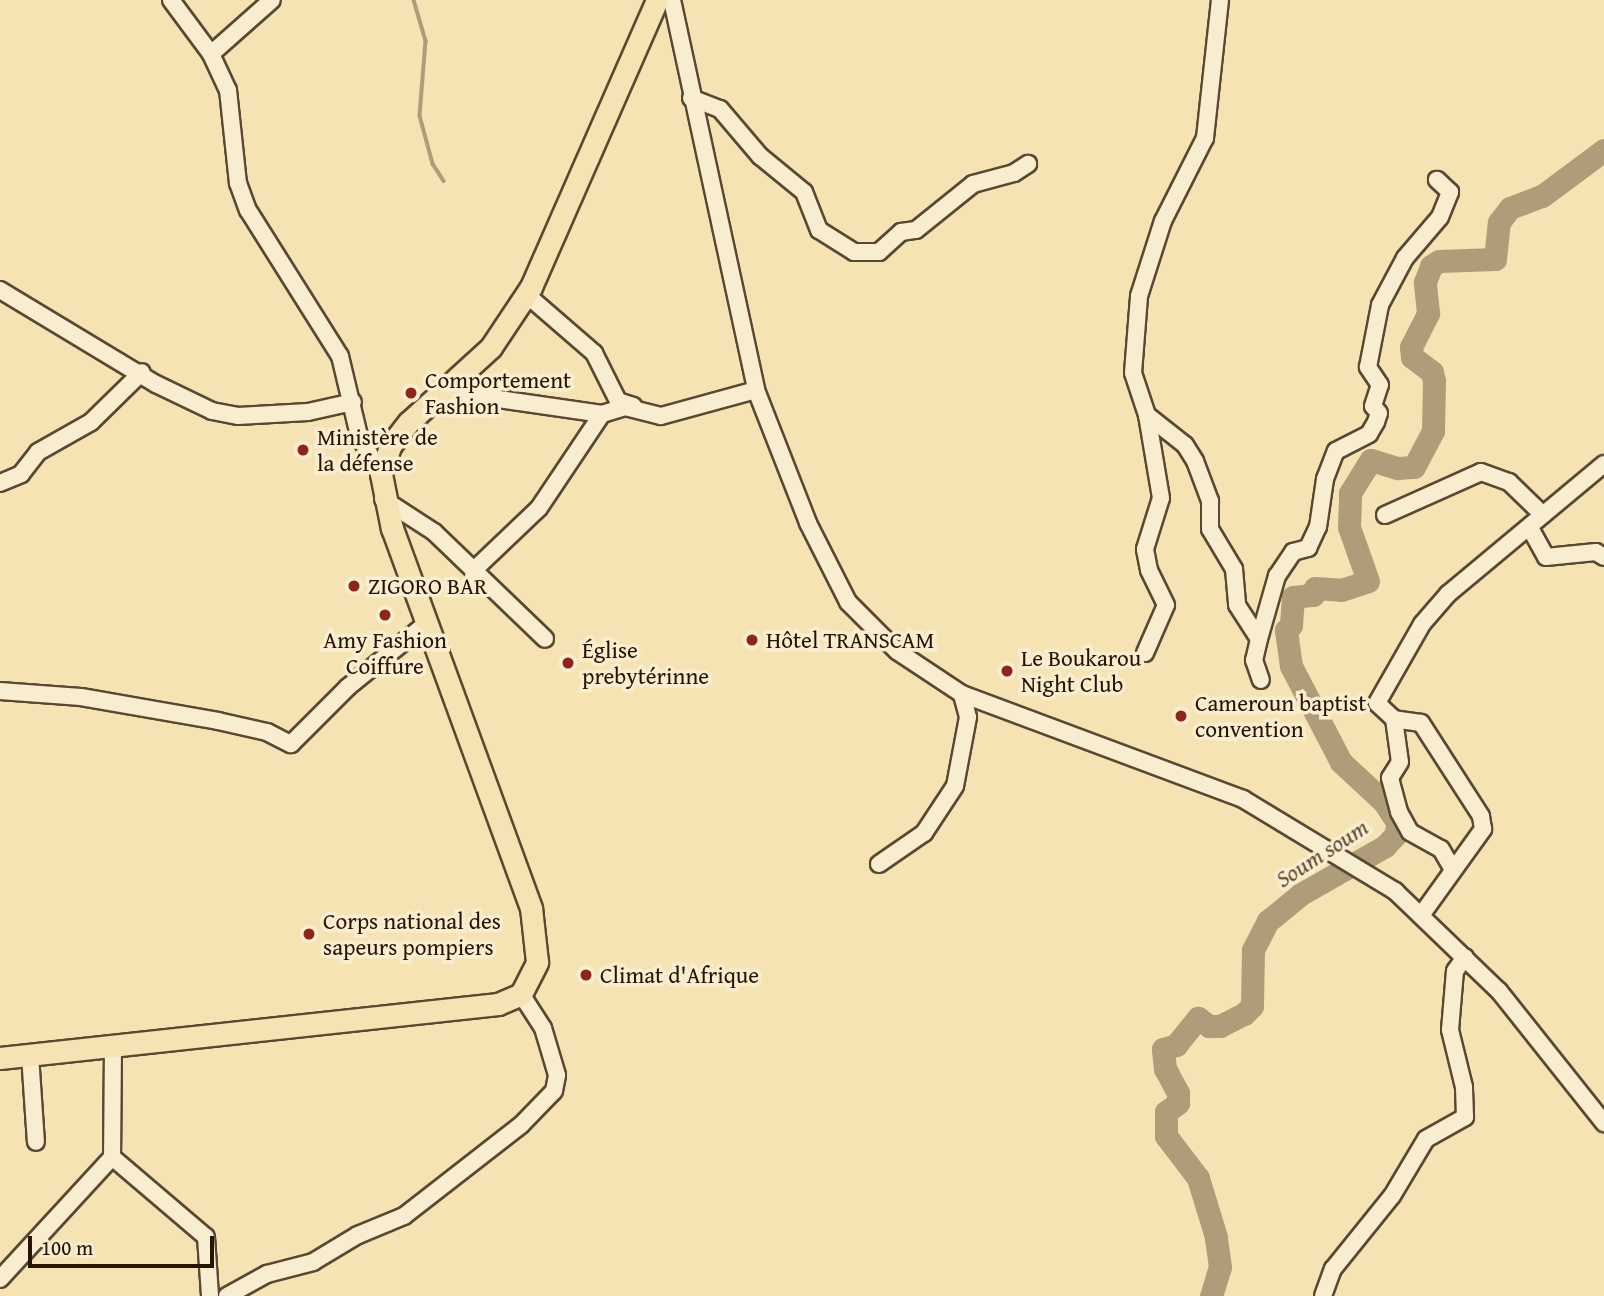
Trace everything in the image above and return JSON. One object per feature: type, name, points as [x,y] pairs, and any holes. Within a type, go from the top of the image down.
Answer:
[{"type":"main road","points":[[0,1058],[498,1004],[521,994],[537,962],[531,908],[383,499],[381,474],[390,446],[443,391],[491,347],[527,295],[657,0]]},
{"type":"street","points":[[171,0],[211,54],[228,90],[238,183],[248,210],[340,356],[359,436],[381,474]]},
{"type":"street","points":[[211,54],[272,0]]},
{"type":"street","points":[[672,0],[756,390],[808,523],[848,601],[897,651],[962,694],[1243,799],[1395,891],[1422,914],[1499,991],[1604,1123]]},
{"type":"street","points":[[1145,653],[1166,605],[1149,570],[1145,549],[1161,498],[1147,415],[1133,373],[1139,296],[1163,221],[1205,138],[1220,0]]},
{"type":"street","points":[[691,98],[720,109],[760,156],[804,192],[819,230],[854,251],[879,252],[901,232],[916,230],[973,184],[1014,173],[1028,164]]},
{"type":"street","points":[[1261,680],[1254,660],[1278,576],[1293,552],[1308,548],[1318,527],[1325,479],[1336,451],[1369,434],[1377,422],[1379,413],[1373,406],[1380,385],[1368,368],[1380,305],[1405,258],[1440,217],[1450,192],[1437,180]]},
{"type":"street","points":[[0,290],[212,411],[239,416],[308,412],[353,402]]},
{"type":"street","points":[[527,295],[594,353],[618,401],[661,416]]},
{"type":"street","points":[[0,483],[21,474],[38,452],[91,422],[142,372]]},
{"type":"street","points":[[443,391],[602,414],[625,407],[661,416],[756,390]]},
{"type":"street","points":[[475,569],[539,508],[602,414]]},
{"type":"street","points":[[1147,415],[1185,444],[1195,461],[1210,501],[1210,529],[1234,569],[1237,605],[1259,639]]},
{"type":"street","points":[[1422,914],[1452,868],[1483,829],[1481,816],[1421,723],[1394,719],[1377,703],[1422,624],[1448,594],[1604,464]]},
{"type":"street","points":[[1385,515],[1481,471],[1509,482],[1543,515]]},
{"type":"street","points":[[383,499],[434,532],[545,639]]},
{"type":"street","points":[[1530,528],[1546,556],[1595,552],[1604,557]]},
{"type":"street","points":[[0,691],[82,697],[218,721],[267,732],[290,744],[348,687],[427,623]]},
{"type":"street","points":[[879,864],[924,833],[955,786],[968,717],[962,694]]},
{"type":"street","points":[[1394,719],[1400,762],[1390,778],[1399,811],[1410,832],[1441,849],[1452,868]]},
{"type":"street","points":[[1323,1296],[1333,1269],[1392,1196],[1426,1139],[1465,1117],[1464,1087],[1450,1030],[1455,971],[1465,957]]},
{"type":"street","points":[[226,1296],[267,1274],[313,1262],[358,1234],[404,1216],[529,1116],[554,1091],[557,1075],[543,1028],[521,994]]},
{"type":"street","points":[[0,1279],[112,1157],[113,1047]]},
{"type":"street","points":[[30,1055],[36,1142]]},
{"type":"street","points":[[112,1157],[206,1237],[210,1296]]},
{"type":"waterway","points":[[414,0],[426,41],[420,116],[433,164],[444,181]]},
{"type":"waterway","name":"Soum soum","points":[[1211,1296],[1220,1267],[1216,1237],[1198,1178],[1166,1136],[1166,1112],[1178,1103],[1178,1093],[1165,1069],[1163,1049],[1176,1045],[1198,1018],[1209,1026],[1220,1026],[1244,1014],[1252,1006],[1253,950],[1268,921],[1301,894],[1385,846],[1396,834],[1397,822],[1384,802],[1341,762],[1291,666],[1286,630],[1291,625],[1293,597],[1313,595],[1315,588],[1341,590],[1368,581],[1349,527],[1350,493],[1371,460],[1398,468],[1414,467],[1433,431],[1432,372],[1412,357],[1411,347],[1428,313],[1425,282],[1431,266],[1439,261],[1495,259],[1499,222],[1510,208],[1542,196],[1604,150]]},
{"type":"place","name":"Comportement Fashion","points":[[411,393]]},
{"type":"place","name":"Ministère de la défense","points":[[303,450]]},
{"type":"place","name":"ZIGORO BAR","points":[[354,586]]},
{"type":"place","name":"Amy Fashion Coiffure","points":[[385,615]]},
{"type":"place","name":"Hôtel TRANSCAM","points":[[752,640]]},
{"type":"place","name":"Église prebytérinne","points":[[568,663]]},
{"type":"place","name":"Le Boukarou Night Club","points":[[1007,671]]},
{"type":"place","name":"Cameroun baptist convention","points":[[1181,716]]},
{"type":"place","name":"Corps national des sapeurs pompiers","points":[[309,934]]},
{"type":"place","name":"Climat d'Afrique","points":[[586,975]]}]
